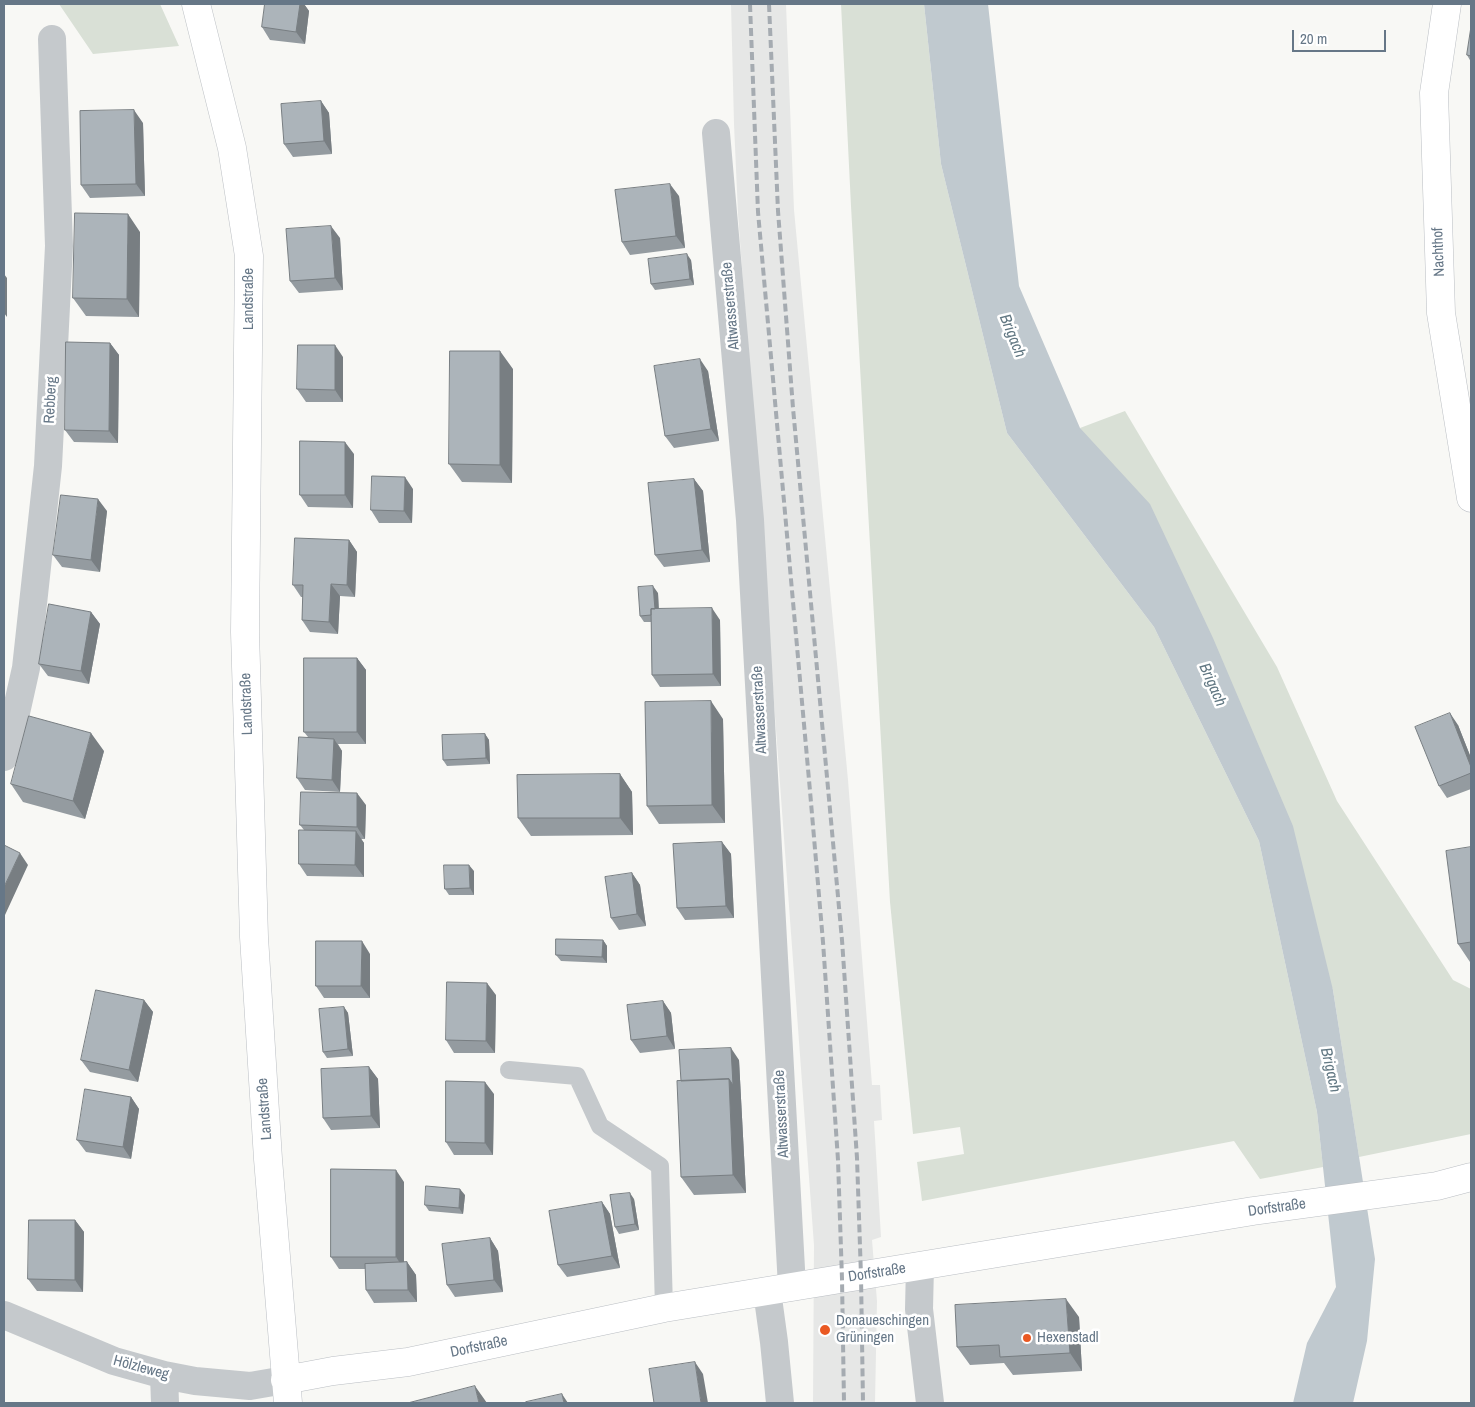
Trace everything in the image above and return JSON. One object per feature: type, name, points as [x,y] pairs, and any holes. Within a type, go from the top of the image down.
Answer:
[{"type":"street","name":"Nachthof","points":[[1447,4],[1434,93],[1441,312],[1471,498]]},
{"type":"street","name":"Landstraße","points":[[197,7],[232,148],[249,256],[245,632],[254,937],[268,1159],[287,1391]]},
{"type":"street","name":"Rebberg","points":[[4,757],[9,744],[26,668],[48,466],[59,246],[52,39]]},
{"type":"street","name":"Altwasserstraße","points":[[716,133],[750,520],[779,1289],[780,1403]]},
{"type":"street","name":"Dorfstraße","points":[[287,1391],[333,1371],[408,1362],[664,1308],[1253,1211],[1437,1186],[1471,1177]]},
{"type":"street","points":[[920,1266],[919,1309],[930,1403]]},
{"type":"street","name":"Hölzleweg","points":[[4,1315],[114,1361],[164,1375],[196,1381],[287,1391]]},
{"type":"street","points":[[164,1375],[165,1403]]},
{"type":"lane","points":[[509,1070],[577,1076],[600,1126],[660,1166],[664,1308]]},
{"type":"shaded area","points":[[59,4],[160,4],[179,46],[93,54]]},
{"type":"shaded area","points":[[731,4],[786,4],[794,210],[848,780],[872,1085],[880,1085],[882,1120],[874,1121],[881,1237],[872,1240],[877,1301],[875,1403],[813,1403],[814,1245],[738,214]]},
{"type":"shaded area","points":[[841,4],[924,4],[941,164],[1007,433],[1154,627],[1259,841],[1317,1112],[1323,1167],[1260,1179],[1234,1141],[922,1201],[917,1162],[964,1154],[960,1127],[913,1134],[890,902]]},
{"type":"shaded area","points":[[1125,411],[1277,667],[1337,801],[1453,980],[1471,989],[1471,1134],[1359,1157],[1333,990],[1080,428]]},
{"type":"water","name":"Brigach","points":[[924,4],[988,4],[1019,286],[1080,428],[1150,504],[1213,638],[1293,826],[1333,990],[1375,1259],[1367,1341],[1353,1403],[1293,1403],[1307,1343],[1336,1287],[1317,1112],[1259,841],[1154,627],[1007,433],[941,164]]},
{"type":"building","points":[[265,4],[300,4],[296,32],[262,27]]},
{"type":"building","points":[[1471,27],[1471,56],[1467,55]]},
{"type":"building","points":[[321,101],[324,141],[284,144],[281,104]]},
{"type":"building","points":[[134,110],[136,184],[81,185],[80,111]]},
{"type":"building","points":[[670,184],[676,236],[622,242],[615,190]]},
{"type":"building","points":[[75,213],[128,214],[127,299],[73,298]]},
{"type":"building","points":[[331,226],[335,278],[290,281],[286,229]]},
{"type":"building","points":[[687,254],[690,279],[651,284],[648,259]]},
{"type":"building","points":[[66,342],[110,343],[109,431],[65,430]]},
{"type":"building","points":[[298,345],[335,345],[335,390],[297,389]]},
{"type":"building","points":[[450,351],[500,351],[500,465],[449,464]]},
{"type":"building","points":[[700,359],[711,429],[665,436],[654,366]]},
{"type":"building","points":[[300,441],[345,442],[345,495],[300,495]]},
{"type":"building","points":[[372,476],[405,477],[404,511],[371,510]]},
{"type":"building","points":[[694,479],[702,550],[655,555],[648,483]]},
{"type":"building","points":[[61,495],[98,499],[91,560],[53,555]]},
{"type":"building","points":[[295,538],[349,540],[347,585],[331,584],[329,622],[302,620],[303,585],[293,585]]},
{"type":"building","points":[[653,586],[655,609],[651,609],[651,615],[640,616],[638,587]]},
{"type":"building","points":[[49,604],[91,612],[81,671],[39,664]]},
{"type":"building","points":[[712,608],[713,674],[652,675],[651,609]]},
{"type":"building","points":[[304,658],[357,658],[357,732],[304,732]]},
{"type":"building","points":[[711,701],[712,805],[647,806],[645,702]]},
{"type":"building","points":[[1450,713],[1471,767],[1471,773],[1439,786],[1415,727]]},
{"type":"building","points":[[29,716],[91,733],[73,801],[11,784]]},
{"type":"building","points":[[485,734],[486,758],[443,760],[442,735]]},
{"type":"building","points":[[299,737],[334,739],[332,780],[297,778]]},
{"type":"building","points":[[620,774],[620,818],[518,818],[517,775]]},
{"type":"building","points":[[301,792],[357,793],[357,827],[300,825]]},
{"type":"building","points":[[299,830],[356,831],[355,865],[299,864]]},
{"type":"building","points":[[722,842],[726,906],[677,908],[673,844]]},
{"type":"building","points":[[4,845],[20,853],[4,887]]},
{"type":"building","points":[[1471,847],[1471,942],[1458,944],[1446,851]]},
{"type":"building","points":[[444,865],[469,865],[470,888],[445,889]]},
{"type":"building","points":[[632,873],[637,914],[611,918],[605,877]]},
{"type":"building","points":[[556,939],[603,940],[602,957],[556,955]]},
{"type":"building","points":[[316,941],[362,941],[361,986],[316,986]]},
{"type":"building","points":[[447,982],[487,983],[486,1041],[446,1040]]},
{"type":"building","points":[[96,990],[144,1000],[129,1070],[81,1060]]},
{"type":"building","points":[[663,1001],[667,1036],[631,1040],[627,1005]]},
{"type":"building","points":[[344,1007],[348,1049],[323,1052],[319,1009]]},
{"type":"building","points":[[731,1048],[733,1085],[729,1079],[681,1081],[679,1050]]},
{"type":"building","points":[[369,1067],[371,1116],[323,1118],[321,1069]]},
{"type":"building","points":[[729,1079],[733,1175],[681,1177],[677,1081]]},
{"type":"building","points":[[446,1081],[485,1082],[485,1143],[446,1142]]},
{"type":"building","points":[[85,1089],[131,1097],[123,1147],[77,1140]]},
{"type":"building","points":[[331,1169],[396,1170],[396,1257],[331,1257]]},
{"type":"building","points":[[426,1186],[460,1189],[459,1208],[425,1205]]},
{"type":"building","points":[[630,1193],[635,1224],[615,1227],[610,1195]]},
{"type":"building","points":[[602,1202],[612,1256],[558,1265],[549,1211]]},
{"type":"building","points":[[29,1220],[75,1220],[75,1280],[28,1279]]},
{"type":"building","points":[[490,1238],[494,1280],[447,1285],[442,1244]]},
{"type":"building","points":[[407,1262],[408,1290],[366,1290],[365,1264]]},
{"type":"building","points":[[1066,1299],[1070,1353],[1000,1357],[999,1345],[957,1347],[955,1305]]},
{"type":"building","points":[[695,1362],[701,1403],[654,1403],[649,1369]]},
{"type":"building","points":[[475,1386],[479,1403],[408,1403]]},
{"type":"building","points":[[562,1394],[564,1403],[526,1402]]},
{"type":"railway","points":[[750,4],[758,212],[823,942],[838,1160],[844,1403]]},
{"type":"railway","points":[[769,4],[778,211],[793,408],[842,940],[857,1158],[863,1403]]},
{"type":"place","name":"Donaueschingen Grüningen","points":[[825,1330]]},
{"type":"place","name":"Hexenstadl","points":[[1027,1338]]}]
